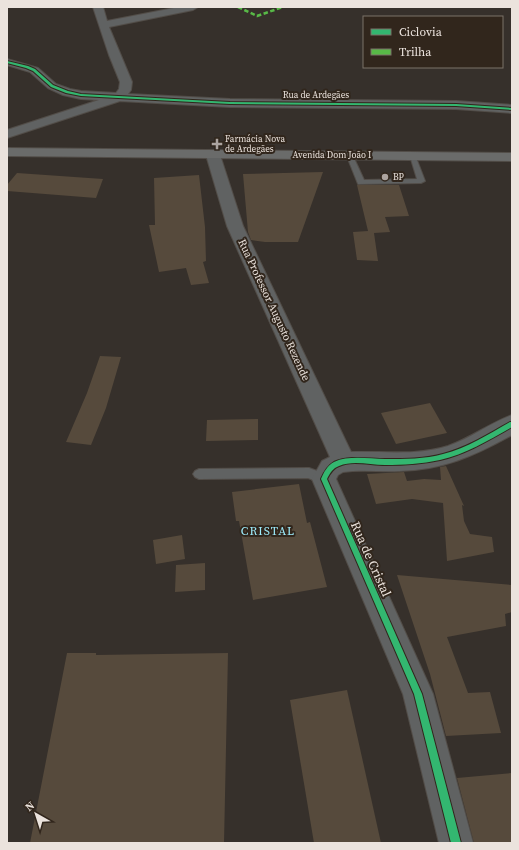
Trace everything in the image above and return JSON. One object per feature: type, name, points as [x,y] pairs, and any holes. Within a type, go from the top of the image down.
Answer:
[{"type":"main road","name":"Avenida Dom João I","points":[[7,152],[213,155],[349,154],[512,157]]},
{"type":"street","points":[[7,134],[119,97],[125,90],[126,82],[103,25],[98,7]]},
{"type":"street","points":[[103,25],[193,7]]},
{"type":"street","name":"Rua de Ardegães","points":[[7,62],[27,66],[34,70],[52,86],[81,96],[230,103],[456,105],[512,109]]},
{"type":"street","name":"Rua Professor Augusto Rezende","points":[[213,155],[235,226],[276,313],[334,470]]},
{"type":"street","points":[[334,470],[363,461],[390,462],[443,456],[474,446],[512,424]]},
{"type":"street","name":"Rua de Cristal","points":[[334,470],[418,694],[456,843]]},
{"type":"lane","points":[[349,154],[360,182],[421,181],[413,156]]},
{"type":"lane","points":[[199,474],[309,472],[334,470]]},
{"type":"building","points":[[323,172],[298,242],[265,242],[251,240],[248,232],[243,174]]},
{"type":"building","points":[[17,173],[103,179],[96,198],[7,191],[7,185]]},
{"type":"building","points":[[199,175],[205,227],[206,261],[203,262],[209,283],[191,285],[186,268],[159,272],[149,225],[155,225],[154,178]]},
{"type":"building","points":[[357,185],[399,185],[409,216],[385,217],[390,232],[374,233],[378,261],[357,260],[353,232],[368,231]]},
{"type":"building","points":[[100,356],[121,357],[106,408],[91,445],[66,442],[87,393]]},
{"type":"building","points":[[430,403],[447,433],[396,444],[381,413]]},
{"type":"building","points":[[258,419],[258,440],[206,441],[207,420]]},
{"type":"building","points":[[446,466],[464,506],[462,505],[464,521],[470,534],[492,537],[494,552],[447,561],[443,503],[412,499],[376,504],[367,474],[404,472],[407,481],[424,479],[441,480],[440,467]]},
{"type":"building","points":[[299,484],[307,523],[310,522],[327,587],[253,600],[239,521],[236,521],[232,492]]},
{"type":"building","points":[[182,535],[185,559],[156,564],[153,540]]},
{"type":"building","points":[[205,563],[205,590],[175,592],[176,565]]},
{"type":"building","points":[[397,575],[512,585],[512,612],[505,614],[506,626],[447,637],[468,693],[490,692],[501,733],[446,736],[430,674]]},
{"type":"building","points":[[67,653],[96,653],[96,655],[228,653],[224,843],[30,843]]},
{"type":"building","points":[[347,690],[381,843],[314,843],[290,700]]},
{"type":"building","points":[[512,773],[512,843],[474,843],[457,778]]},
{"type":"marked path","points":[[238,7],[257,16],[283,7]]},
{"type":"cycle path","points":[[7,62],[34,70],[52,86],[67,92],[81,95],[230,103],[456,105],[512,109]]},
{"type":"cycle path","points":[[456,843],[418,694],[324,479],[330,468],[343,462],[404,462],[445,456],[488,438],[512,424]]},
{"type":"place","name":"Farmácia Nova de Ardegães","points":[[217,144]]},
{"type":"place","name":"BP","points":[[385,177]]},
{"type":"district","name":"CRISTAL","points":[[268,531]]}]
